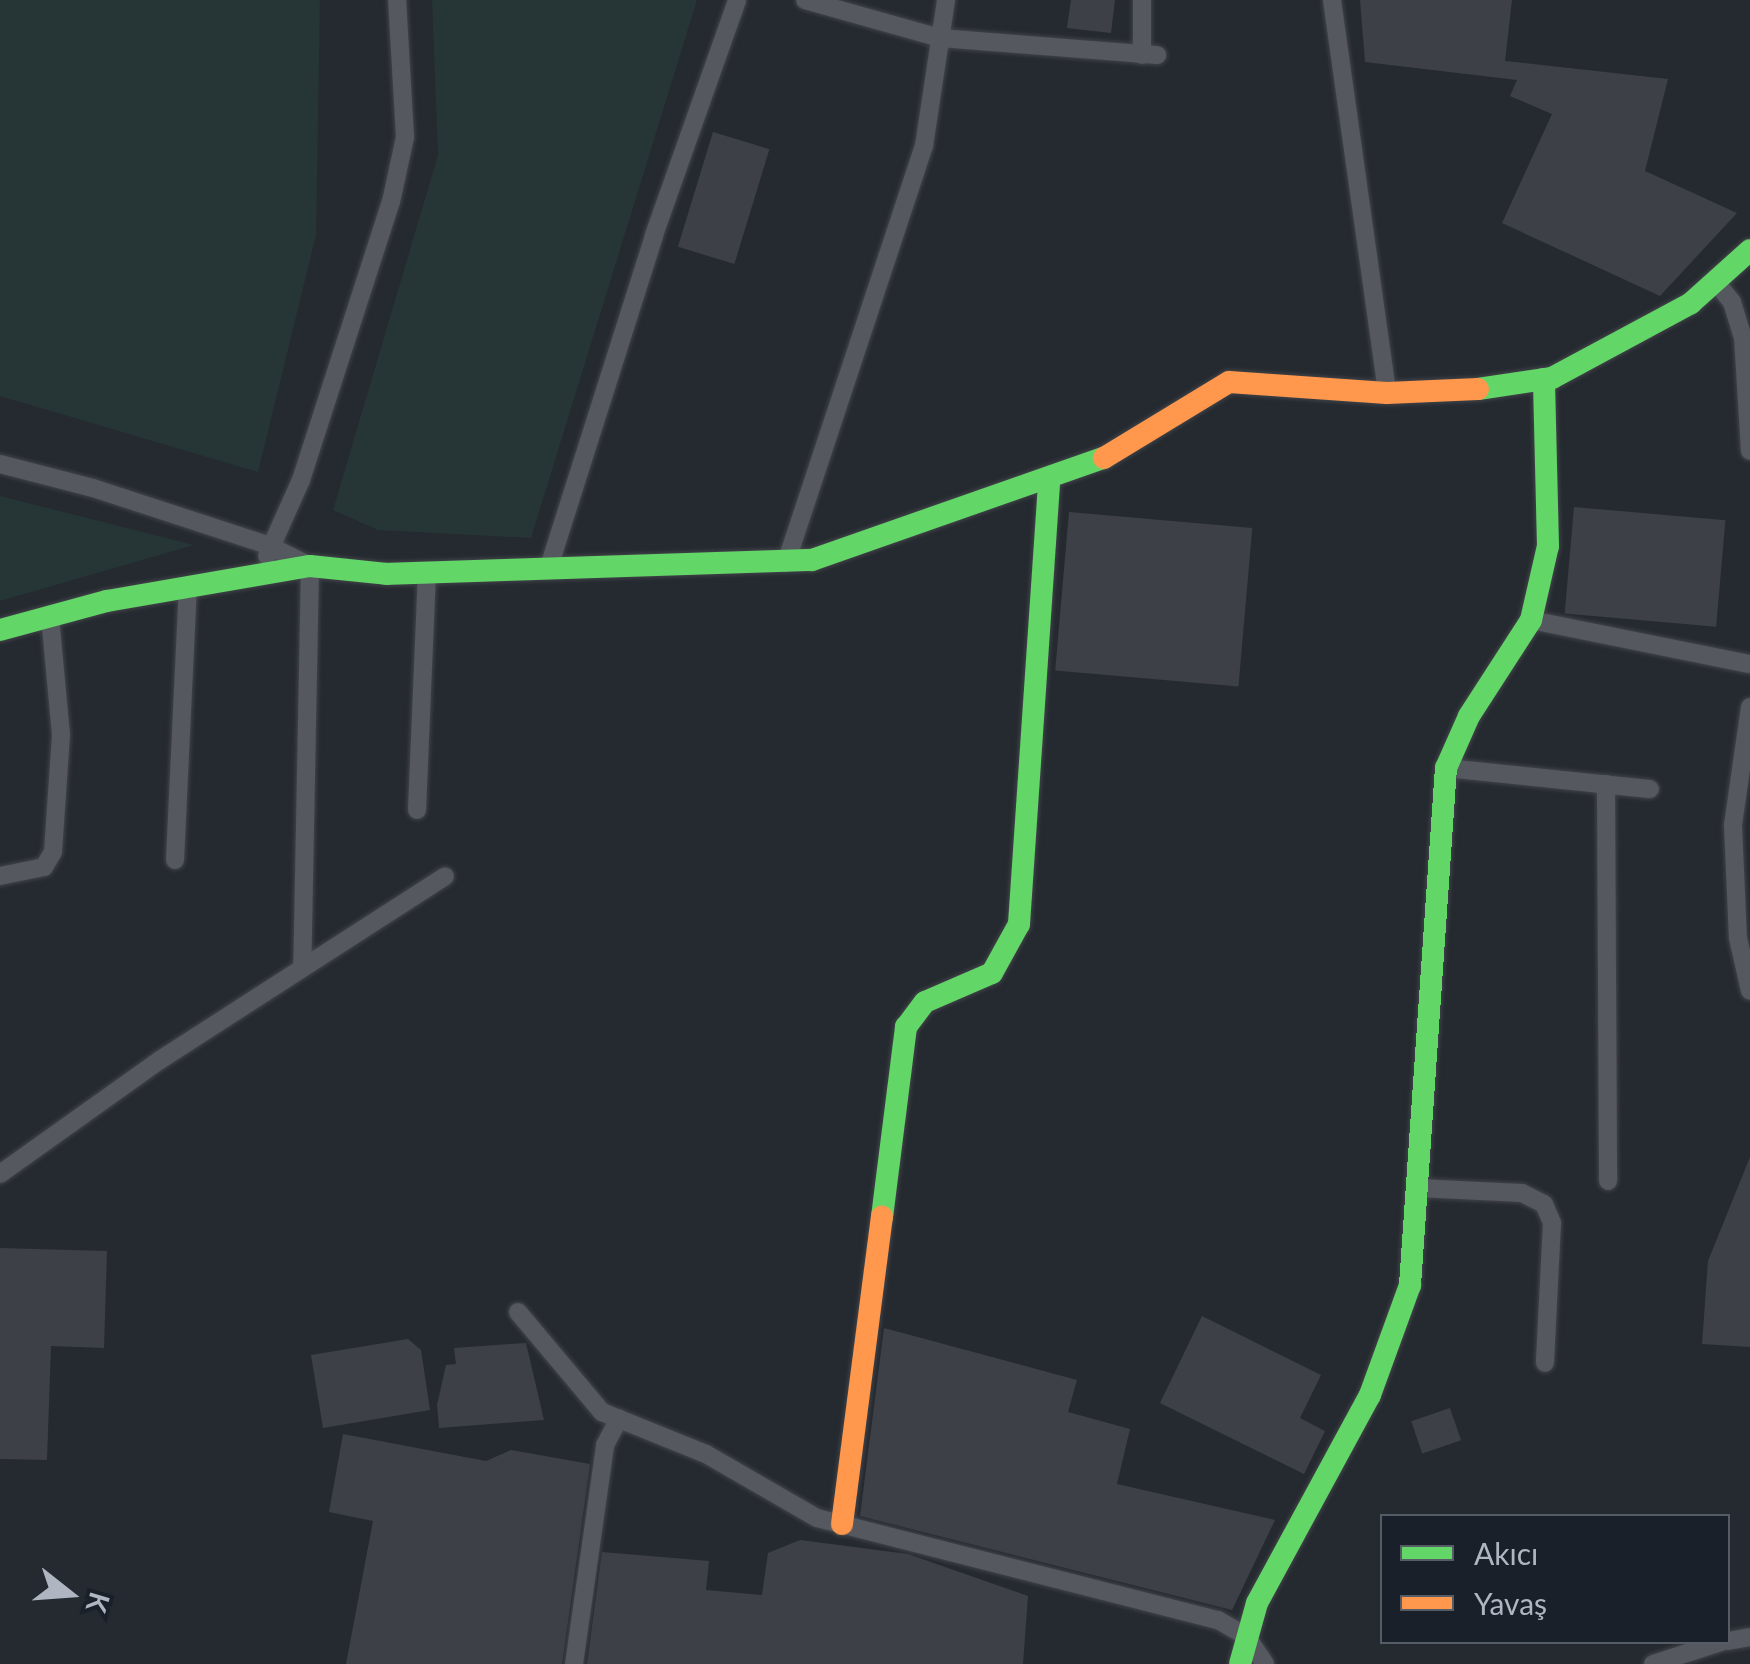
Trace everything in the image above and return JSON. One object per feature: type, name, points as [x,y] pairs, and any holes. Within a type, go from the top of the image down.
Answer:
[{"type":"street","points":[[262,576],[270,546],[301,480],[390,202],[405,137],[397,0]]},
{"type":"street","points":[[549,568],[654,235],[737,0]]},
{"type":"street","points":[[805,0],[940,38],[1150,55],[1142,0]]},
{"type":"street","points":[[786,564],[924,146],[946,0]]},
{"type":"street","points":[[1332,0],[1387,393]]},
{"type":"street","points":[[0,630],[188,587],[310,566],[427,573],[786,564],[866,544],[1049,482],[1130,445],[1229,382],[1387,393],[1544,379],[1626,344],[1716,281],[1750,250]]},
{"type":"street","points":[[1716,281],[1732,302],[1743,337],[1750,451]]},
{"type":"street","points":[[1240,1664],[1256,1604],[1370,1395],[1410,1284],[1446,768],[1468,716],[1531,620],[1548,546],[1544,379]]},
{"type":"street","points":[[0,464],[270,546],[310,566]]},
{"type":"street","points":[[842,1524],[906,1026],[926,1002],[992,973],[1019,924],[1049,482]]},
{"type":"street","points":[[302,968],[310,566]]},
{"type":"street","points":[[417,810],[427,573]]},
{"type":"street","points":[[174,860],[188,587]]},
{"type":"street","points":[[0,876],[44,867],[52,852],[61,735],[50,617]]},
{"type":"street","points":[[1531,620],[1750,664]]},
{"type":"street","points":[[1750,708],[1733,824],[1738,938],[1750,991]]},
{"type":"street","points":[[1446,768],[1650,788]]},
{"type":"street","points":[[1606,784],[1608,1180]]},
{"type":"street","points":[[0,1174],[302,968],[445,876]]},
{"type":"street","points":[[1418,1188],[1522,1193],[1544,1204],[1552,1223],[1545,1363]]},
{"type":"street","points":[[518,1312],[602,1412],[706,1454],[817,1518],[1171,1606],[1247,1638],[1265,1664]]},
{"type":"street","points":[[574,1664],[604,1445],[619,1419]]},
{"type":"street","points":[[1652,1664],[1715,1644]]},
{"type":"shaded area","points":[[0,0],[320,0],[316,235],[258,472],[0,396]]},
{"type":"shaded area","points":[[432,0],[697,0],[531,538],[378,530],[333,510],[438,155]]},
{"type":"shaded area","points":[[0,496],[194,545],[0,601]]},
{"type":"building","points":[[1071,0],[1115,0],[1111,33],[1067,28]]},
{"type":"building","points":[[1360,0],[1512,0],[1505,61],[1668,79],[1645,171],[1737,213],[1660,296],[1502,223],[1552,114],[1510,96],[1517,80],[1365,62]]},
{"type":"building","points":[[713,132],[769,149],[734,264],[678,247]]},
{"type":"building","points":[[1574,507],[1725,520],[1716,627],[1565,614]]},
{"type":"building","points":[[1069,512],[1252,528],[1238,686],[1055,670]]},
{"type":"building","points":[[1750,1157],[1750,1347],[1702,1344],[1708,1261]]},
{"type":"building","points":[[0,1248],[107,1251],[104,1348],[51,1346],[47,1460],[0,1459]]},
{"type":"building","points":[[1202,1316],[1321,1375],[1300,1418],[1325,1431],[1304,1474],[1160,1403]]},
{"type":"building","points":[[884,1328],[1077,1380],[1068,1412],[1130,1429],[1117,1484],[1275,1520],[1232,1610],[860,1516]]},
{"type":"building","points":[[408,1339],[421,1350],[430,1410],[323,1428],[311,1355]]},
{"type":"building","points":[[526,1343],[544,1420],[439,1428],[437,1405],[446,1365],[456,1364],[454,1348]]},
{"type":"building","points":[[1450,1408],[1461,1440],[1422,1453],[1411,1421]]},
{"type":"building","points":[[343,1434],[486,1461],[511,1450],[590,1464],[562,1664],[346,1664],[373,1521],[329,1512]]},
{"type":"building","points":[[800,1540],[908,1554],[1028,1596],[1023,1664],[587,1664],[602,1552],[709,1561],[706,1590],[762,1595],[768,1553]]},
{"type":"traffic: fast","points":[[1478,389],[1552,378],[1691,303],[1750,250]]},
{"type":"traffic: fast","points":[[1240,1664],[1257,1603],[1370,1395],[1410,1285],[1446,768],[1469,716],[1531,620],[1548,546],[1544,379]]},
{"type":"traffic: fast","points":[[0,630],[107,601],[310,566],[387,574],[812,560],[1104,458]]},
{"type":"traffic: fast","points":[[882,1217],[906,1027],[925,1002],[992,973],[1019,924],[1049,482]]},
{"type":"traffic: slow","points":[[1104,458],[1229,382],[1387,393],[1478,389]]},
{"type":"traffic: slow","points":[[842,1524],[882,1217]]}]
